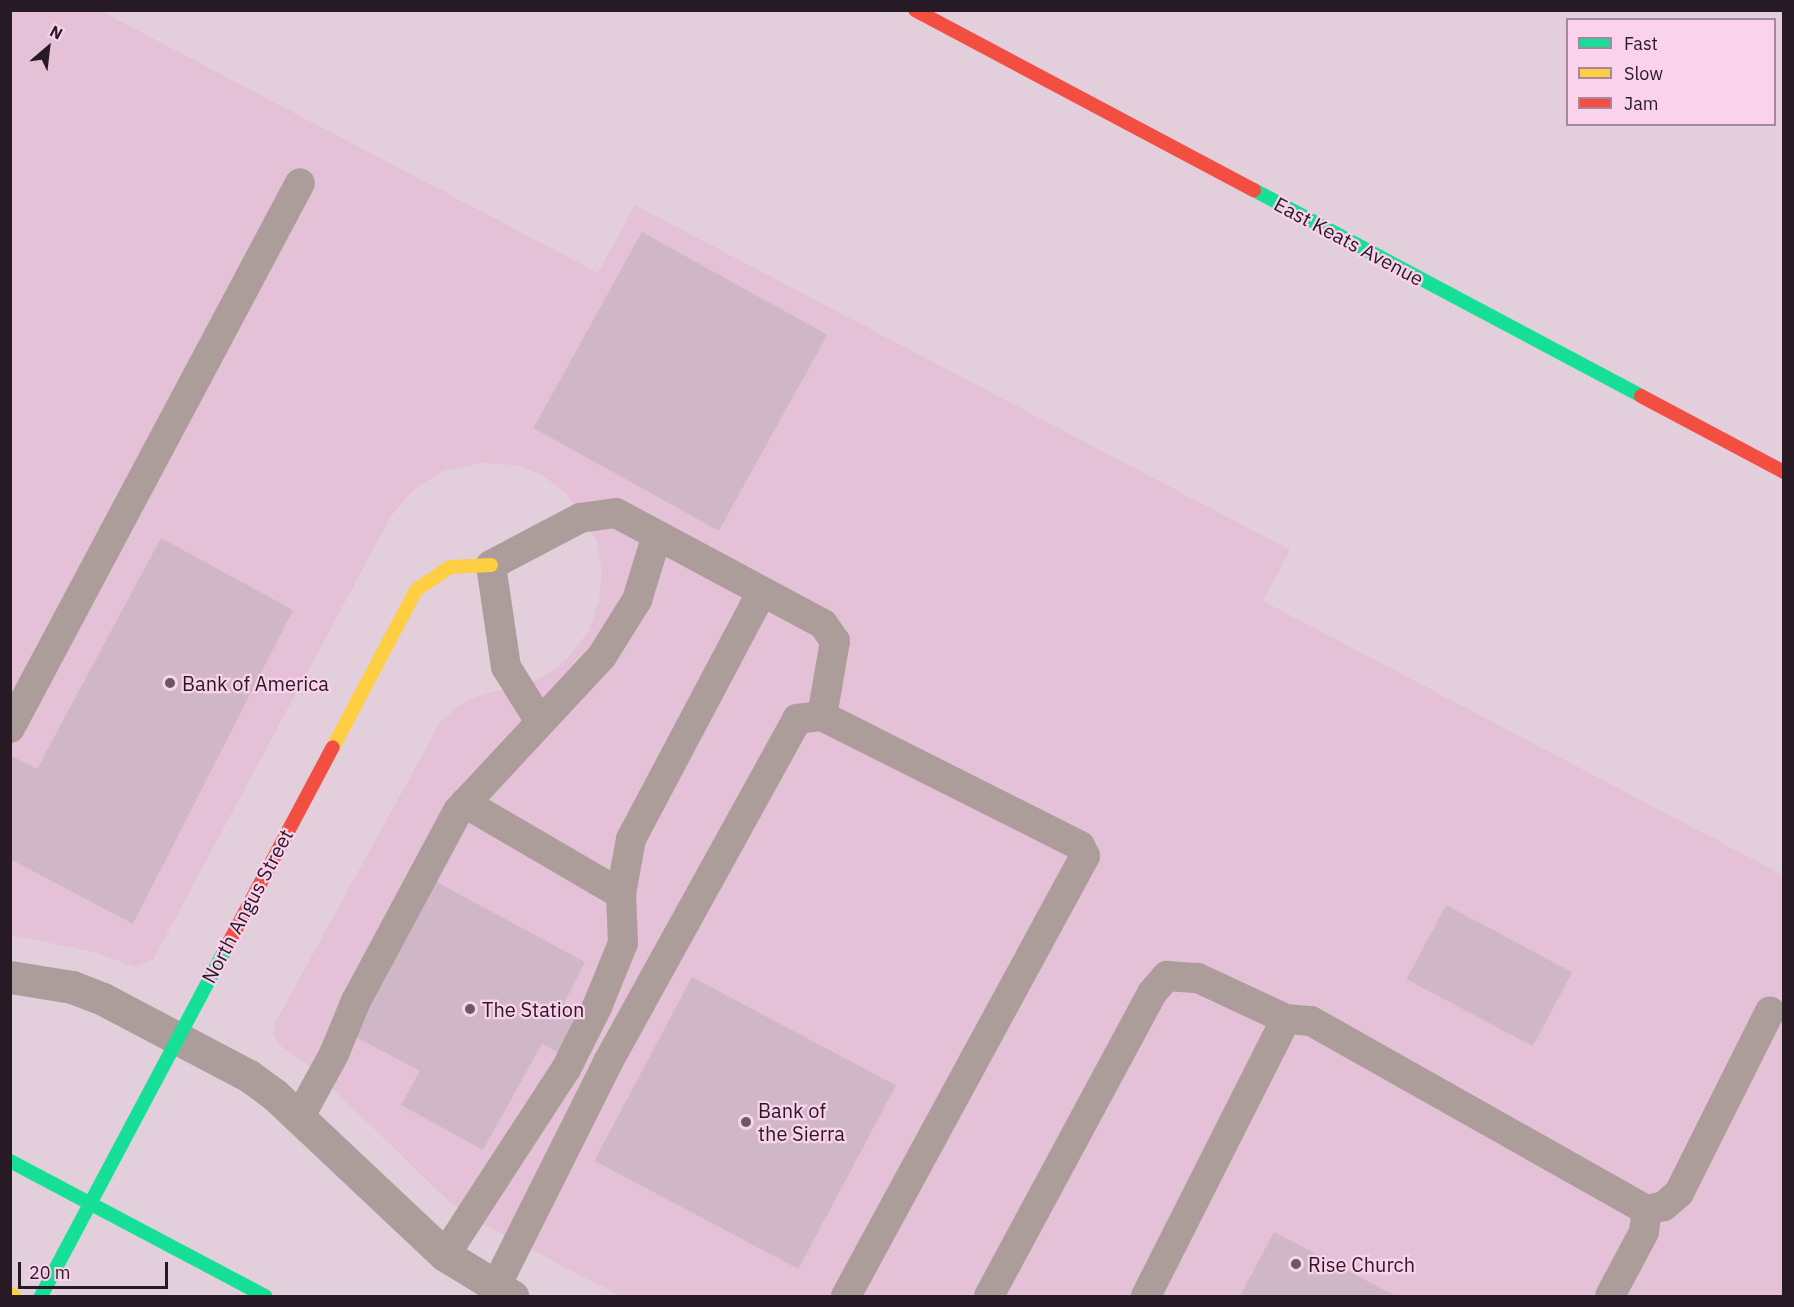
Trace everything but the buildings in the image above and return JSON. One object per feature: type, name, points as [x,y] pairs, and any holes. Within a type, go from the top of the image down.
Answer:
[{"type":"street","name":"East Keats Avenue","points":[[915,10],[1784,472]]},
{"type":"street","name":"North Angus Street","points":[[41,1296],[177,1036],[416,590],[450,567],[491,565]]},
{"type":"street","points":[[10,977],[72,987],[177,1036],[249,1076],[299,1118],[446,1255],[503,1292]]},
{"type":"street","points":[[10,1161],[265,1296]]},
{"type":"street","points":[[10,1294],[15,1296]]},
{"type":"lane","points":[[10,728],[300,183]]},
{"type":"lane","points":[[539,720],[506,667],[491,565],[580,518],[616,513],[823,624],[835,641],[822,716]]},
{"type":"lane","points":[[299,1118],[334,1054],[356,1000],[465,803],[539,720],[602,656],[636,600],[657,535]]},
{"type":"lane","points":[[446,1255],[566,1069],[597,1007],[623,943],[621,894],[631,839],[762,592]]},
{"type":"lane","points":[[503,1292],[608,1062],[797,719],[822,716],[1080,846],[1085,856],[846,1296]]},
{"type":"lane","points":[[465,803],[621,894]]},
{"type":"lane","points":[[989,1296],[1152,993],[1167,976],[1198,978],[1286,1019],[1311,1021],[1647,1210],[1664,1206],[1679,1192],[1770,1011]]},
{"type":"lane","points":[[1146,1296],[1286,1019]]},
{"type":"lane","points":[[1610,1296],[1644,1232],[1647,1210]]},
{"type":"shaded area","points":[[10,11],[101,11],[598,273],[635,205],[1290,550],[1263,601],[1783,875],[1783,1296],[620,1296],[471,1218],[445,1198],[313,1069],[278,1044],[273,1034],[275,1023],[441,721],[461,704],[484,694],[533,682],[552,671],[569,657],[588,632],[599,602],[602,571],[596,539],[566,493],[542,475],[516,465],[480,463],[444,471],[413,490],[391,516],[153,960],[134,967],[94,952],[11,935]]},
{"type":"traffic: fast","points":[[1254,190],[1641,396]]},
{"type":"traffic: fast","points":[[41,1296],[227,946]]},
{"type":"traffic: fast","points":[[10,1161],[265,1296]]},
{"type":"traffic: slow","points":[[333,747],[416,590],[450,567],[491,565]]},
{"type":"traffic: slow","points":[[10,1294],[15,1296]]},
{"type":"traffic: jam","points":[[915,10],[1254,190]]},
{"type":"traffic: jam","points":[[1641,396],[1784,472]]},
{"type":"traffic: jam","points":[[227,946],[333,747]]},
{"type":"place","name":"Bank of America","points":[[170,683]]},
{"type":"place","name":"The Station","points":[[470,1009]]},
{"type":"place","name":"Bank of the Sierra","points":[[746,1122]]},
{"type":"place","name":"Rise Church","points":[[1296,1264]]}]
